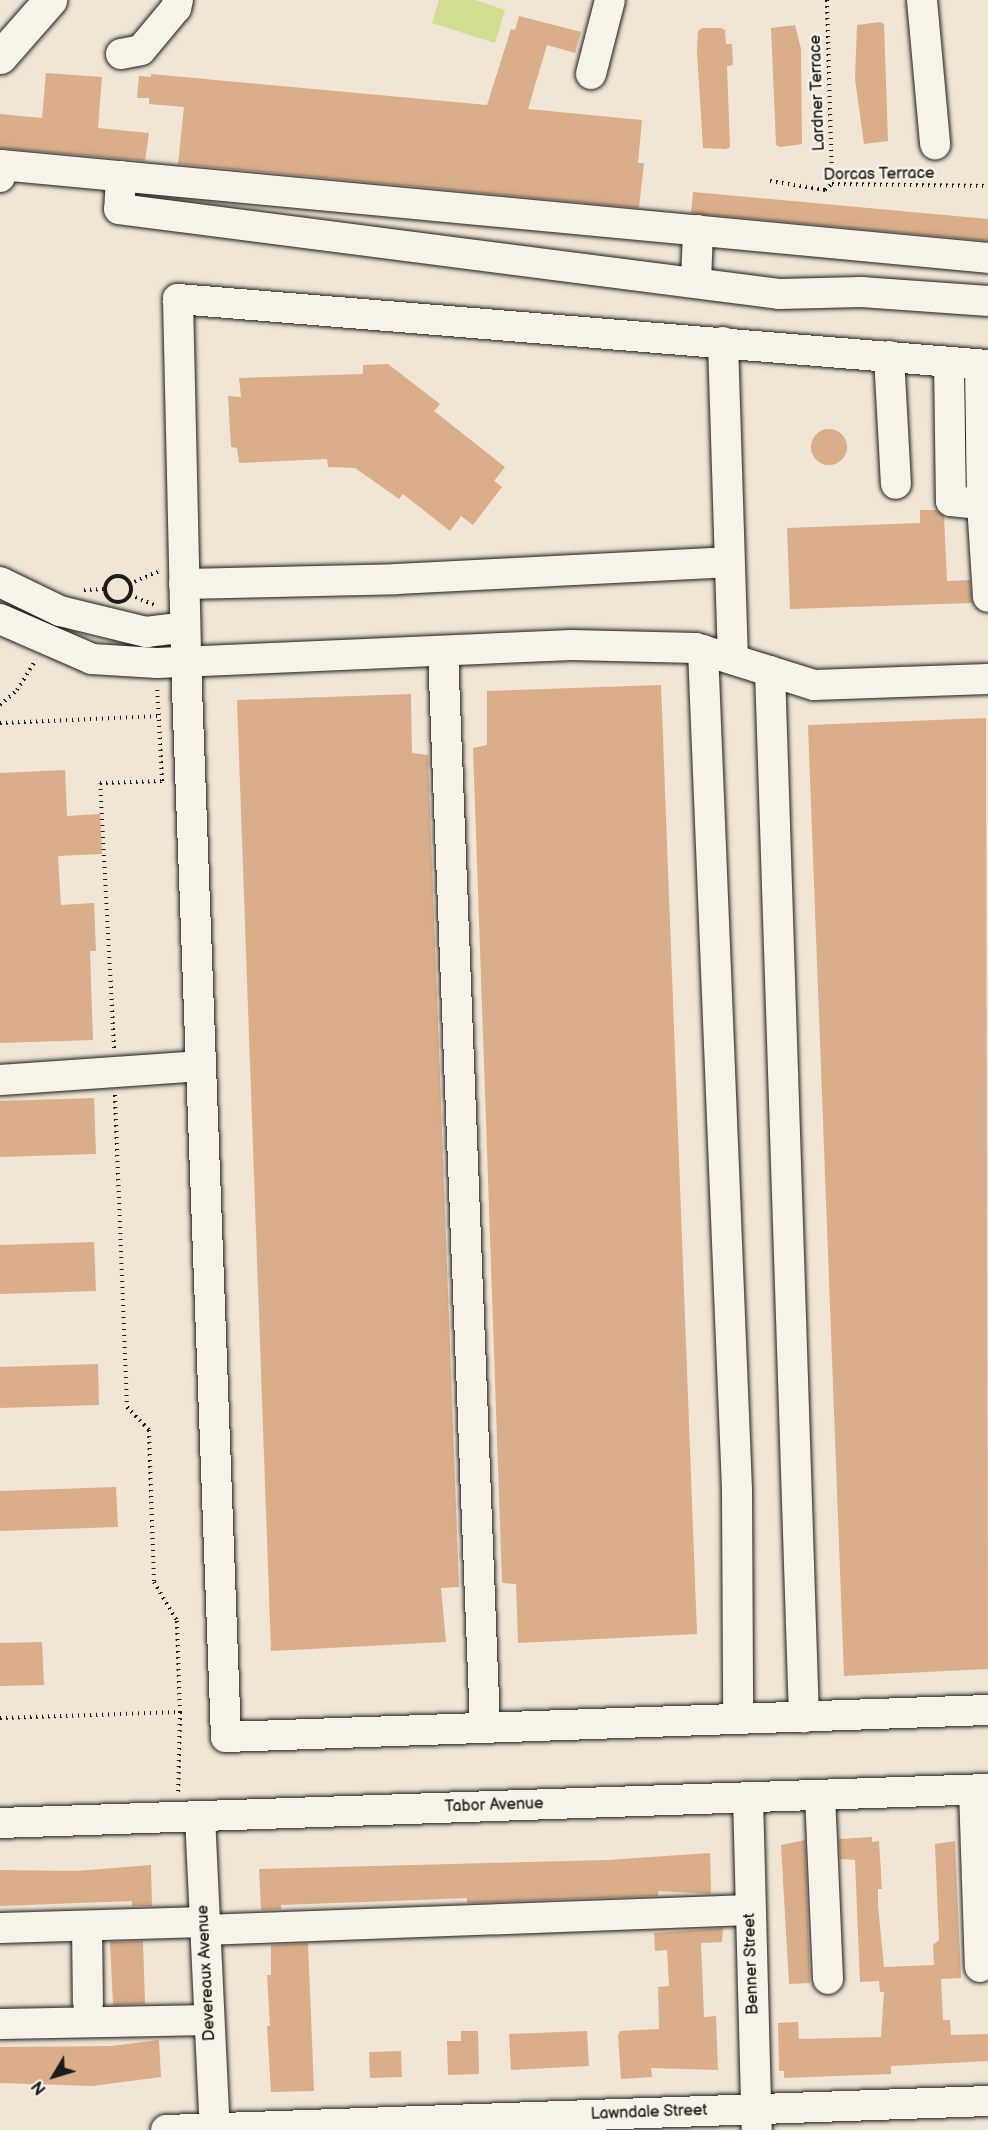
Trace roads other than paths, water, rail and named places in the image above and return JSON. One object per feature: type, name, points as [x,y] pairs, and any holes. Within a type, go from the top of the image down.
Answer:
[{"type":"main road","points":[[0,57],[50,0]]},
{"type":"street","points":[[121,54],[141,50],[176,8],[178,0]]},
{"type":"street","points":[[591,74],[610,0]]},
{"type":"street","points":[[922,0],[935,144]]},
{"type":"street","points":[[0,177],[1,165],[988,258]]},
{"type":"street","points":[[121,176],[119,209],[779,294],[862,292],[988,301]]},
{"type":"street","points":[[696,283],[698,230]]},
{"type":"street","points":[[988,597],[982,504],[984,365],[178,299],[176,597],[186,662],[226,1737],[988,1710]]},
{"type":"street","points":[[723,342],[727,562],[733,659]]},
{"type":"street","points":[[889,356],[896,484]]},
{"type":"street","points":[[949,362],[951,501],[982,504]]},
{"type":"street","points":[[0,582],[60,611],[135,629],[176,597],[397,579],[727,562]]},
{"type":"street","points":[[0,619],[92,659],[186,662],[572,645],[703,650],[814,685],[988,679]]},
{"type":"street","points":[[703,650],[737,1490],[738,1719]]},
{"type":"street","points":[[443,652],[485,1728]]},
{"type":"street","points":[[770,671],[804,1717]]},
{"type":"street","points":[[0,1080],[201,1066]]},
{"type":"street","points":[[980,1967],[981,1790]]},
{"type":"street","name":"Tabor Avenue","points":[[0,1822],[981,1790]]},
{"type":"street","points":[[820,1795],[828,1979]]},
{"type":"street","name":"Benner Street","points":[[748,1797],[757,2119]]},
{"type":"street","name":"Devereaux Avenue","points":[[200,1816],[215,2129]]},
{"type":"street","points":[[0,1928],[204,1926],[750,1910]]},
{"type":"street","points":[[87,1926],[88,2003]]},
{"type":"street","points":[[0,2024],[208,2020]]},
{"type":"street","name":"Lawndale Street","points":[[165,2130],[757,2119],[988,2101]]}]
